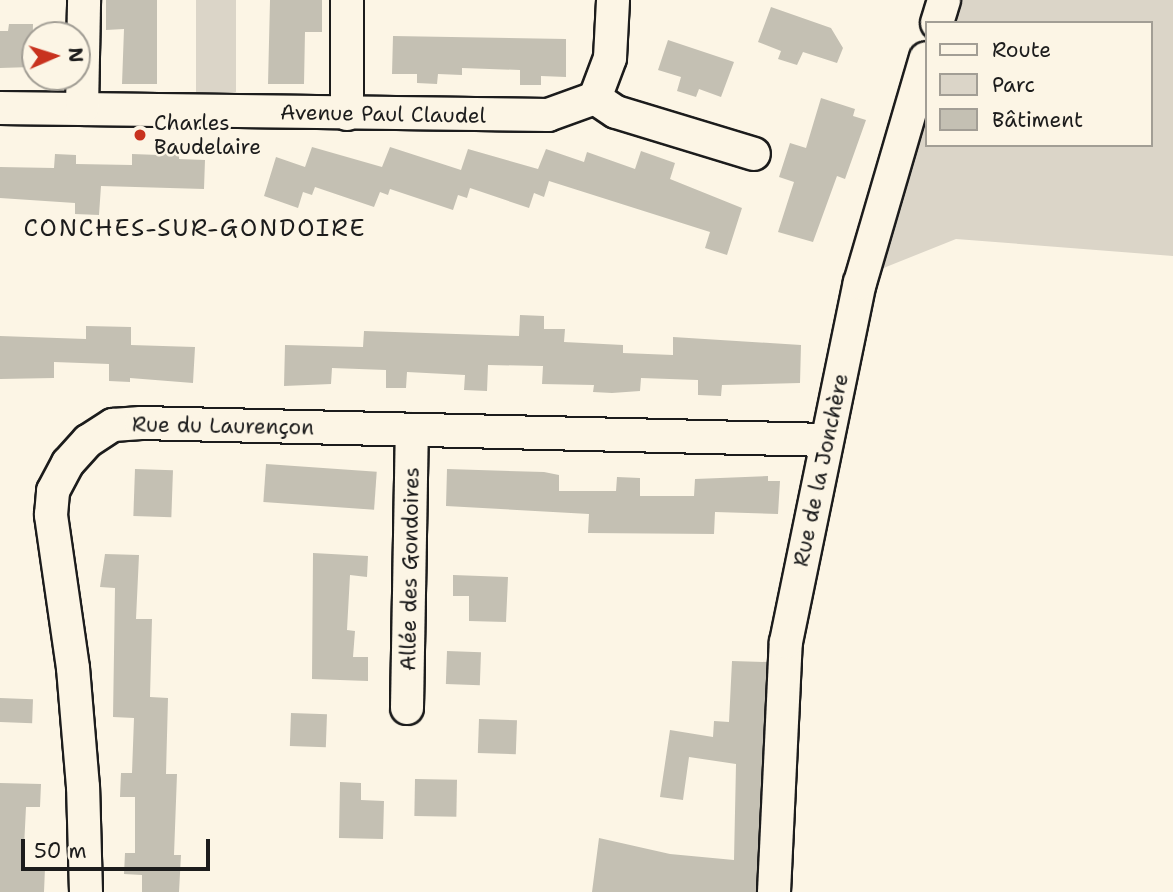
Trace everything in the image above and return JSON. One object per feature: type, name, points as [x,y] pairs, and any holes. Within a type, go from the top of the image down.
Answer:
[{"type":"street","points":[[82,110],[84,0]]},
{"type":"street","points":[[346,0],[346,114]]},
{"type":"street","points":[[613,0],[610,58],[595,98],[616,111],[754,154]]},
{"type":"street","points":[[938,21],[944,0]]},
{"type":"street","name":"Rue de la Jonchère","points":[[774,892],[786,642],[860,283],[925,61]]},
{"type":"street","name":"Avenue Paul Claudel","points":[[0,108],[548,115],[595,98]]},
{"type":"street","name":"Rue du Laurençon","points":[[86,892],[83,787],[73,668],[51,515],[53,491],[68,463],[88,441],[113,425],[141,423],[826,440]]},
{"type":"street","name":"Allée des Gondoires","points":[[407,708],[412,429]]},
{"type":"green space","points":[[196,0],[236,0],[236,92],[196,92]]},
{"type":"green space","points":[[960,0],[1173,0],[1173,256],[956,239],[876,271],[925,112],[925,147],[1152,147],[1152,21],[954,21]]},
{"type":"building","points":[[106,0],[157,0],[157,84],[122,84],[124,29],[106,30]]},
{"type":"building","points":[[270,0],[322,0],[322,32],[305,32],[304,84],[268,84]]},
{"type":"building","points":[[771,7],[831,28],[843,48],[837,63],[803,52],[797,65],[778,59],[781,51],[758,42]]},
{"type":"building","points":[[9,24],[21,24],[21,67],[0,68],[0,31],[8,31]]},
{"type":"building","points":[[393,36],[566,39],[566,77],[541,76],[541,85],[520,85],[520,70],[462,68],[462,75],[438,74],[437,84],[417,83],[417,74],[392,74]]},
{"type":"building","points":[[668,40],[734,62],[721,97],[699,89],[696,97],[677,91],[681,77],[658,70]]},
{"type":"building","points":[[821,98],[855,109],[853,116],[866,120],[845,179],[837,176],[813,242],[778,232],[794,182],[779,177],[790,143],[806,148]]},
{"type":"building","points":[[159,145],[179,146],[179,159],[205,160],[204,189],[101,186],[99,215],[75,214],[75,203],[0,198],[0,167],[54,168],[55,154],[76,155],[76,164],[132,165],[132,154],[159,155]]},
{"type":"building","points":[[312,147],[382,167],[390,147],[461,170],[468,149],[538,169],[546,149],[584,162],[587,152],[635,169],[641,151],[675,163],[670,179],[742,208],[727,255],[705,248],[710,232],[549,181],[544,197],[534,193],[529,208],[470,188],[467,198],[458,195],[453,210],[390,189],[388,195],[380,192],[374,207],[315,187],[312,195],[303,192],[298,208],[264,196],[276,157],[305,167]]},
{"type":"building","points":[[520,315],[544,316],[544,329],[565,329],[564,342],[623,345],[623,353],[673,355],[673,337],[801,345],[800,383],[722,385],[721,396],[698,395],[698,380],[641,378],[640,391],[593,392],[594,385],[542,384],[543,366],[488,365],[487,391],[464,390],[465,375],[407,372],[406,388],[386,388],[386,370],[332,368],[331,384],[284,386],[285,345],[363,347],[364,331],[519,336]]},
{"type":"building","points":[[86,326],[131,327],[131,345],[195,347],[193,383],[130,378],[130,382],[109,381],[109,364],[54,362],[54,378],[0,379],[0,336],[86,339]]},
{"type":"building","points":[[266,464],[377,472],[374,510],[263,502]]},
{"type":"building","points":[[135,469],[173,470],[171,517],[133,516]]},
{"type":"building","points":[[447,469],[544,472],[559,475],[559,491],[616,491],[617,477],[640,478],[640,496],[694,496],[695,479],[768,476],[768,481],[780,481],[778,514],[715,512],[714,534],[588,533],[589,514],[446,506]]},
{"type":"building","points":[[313,553],[368,556],[367,577],[350,575],[347,630],[355,631],[353,657],[368,657],[368,681],[312,679]]},
{"type":"building","points":[[105,554],[139,555],[136,619],[152,619],[150,697],[168,698],[166,774],[177,774],[174,855],[181,855],[179,892],[142,892],[142,875],[124,874],[125,853],[135,853],[135,797],[120,797],[121,773],[132,773],[134,718],[113,717],[115,588],[100,587]]},
{"type":"building","points":[[453,575],[508,577],[506,622],[469,621],[469,596],[453,596]]},
{"type":"building","points":[[447,651],[481,652],[480,685],[446,684]]},
{"type":"building","points":[[732,661],[767,662],[756,892],[592,892],[599,838],[670,854],[734,860],[736,764],[689,757],[683,800],[660,797],[670,730],[713,737],[714,721],[729,722]]},
{"type":"building","points":[[0,698],[33,699],[32,723],[0,722]]},
{"type":"building","points":[[291,713],[327,714],[326,747],[290,746]]},
{"type":"building","points":[[479,719],[517,720],[516,754],[478,753]]},
{"type":"building","points":[[415,779],[457,780],[456,817],[414,816]]},
{"type":"building","points":[[340,782],[361,783],[361,800],[384,801],[383,839],[339,838]]},
{"type":"building","points":[[0,783],[41,784],[40,807],[26,807],[23,868],[45,868],[44,892],[0,892]]},
{"type":"place","name":"Charles Baudelaire","points":[[140,135]]},
{"type":"district","name":"CONCHES-SUR-GONDOIRE","points":[[195,229]]}]
